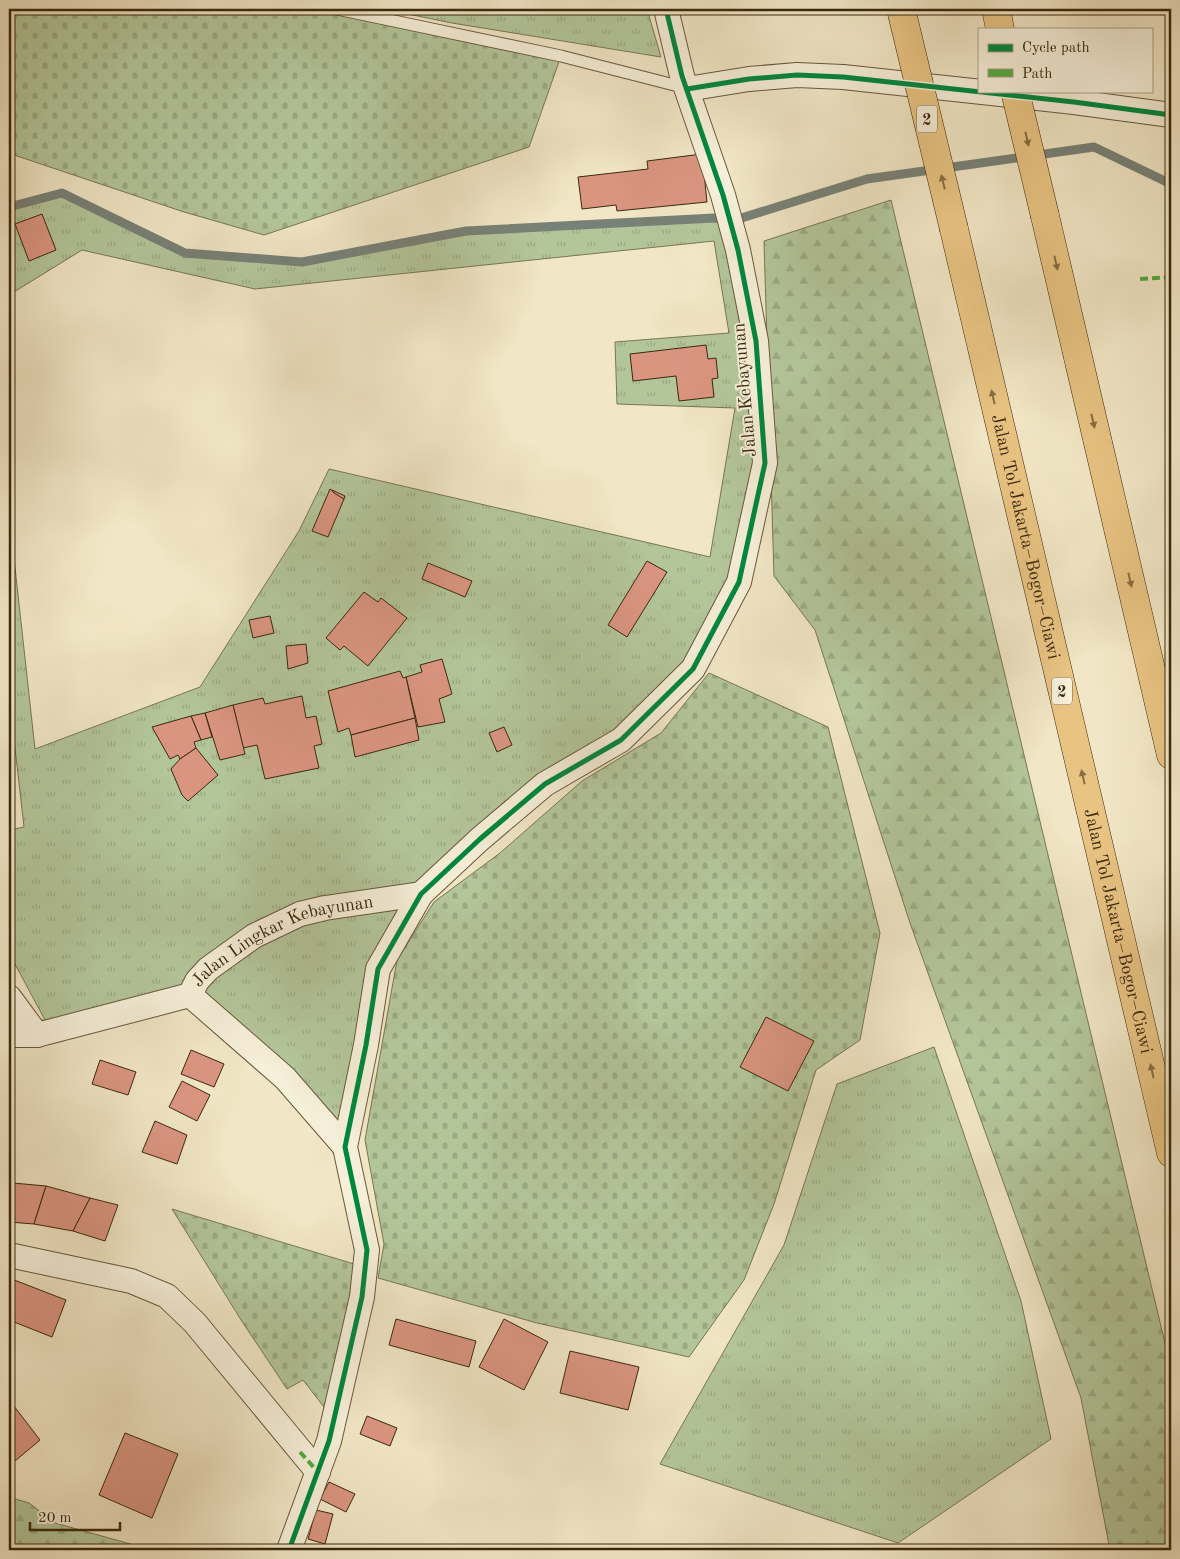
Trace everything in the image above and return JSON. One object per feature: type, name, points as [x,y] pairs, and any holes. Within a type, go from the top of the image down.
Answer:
[{"type":"highway","name":"Jalan Tol Jakarta–Bogor–Ciawi","points":[[900,9],[954,229],[1171,1153]]},
{"type":"highway","points":[[996,9],[1000,28]]},
{"type":"highway","points":[[1015,92],[1171,755]]},
{"type":"street","name":"Jalan Kebayunan","points":[[345,1147],[366,1045],[378,969],[421,894],[480,839],[545,784],[622,740],[693,669],[739,582],[765,463],[756,341],[738,250],[723,196],[682,76],[666,9]]},
{"type":"street","points":[[687,89],[749,79],[797,75],[843,77],[978,92]]},
{"type":"street","points":[[982,92],[1171,114]]},
{"type":"street","name":"Jalan Lingkar Kebayunan","points":[[9,1035],[36,1035],[190,995],[197,981],[208,969],[254,936],[300,914],[325,908],[421,894]]},
{"type":"street","points":[[190,995],[286,1078],[345,1147],[367,1250],[362,1297],[333,1443],[318,1472],[289,1550]]},
{"type":"street","points":[[9,997],[36,1035]]},
{"type":"street","points":[[9,1255],[131,1281],[167,1296],[195,1323],[318,1472]]},
{"type":"lane","points":[[337,9],[561,56],[687,89]]},
{"type":"green space","points":[[9,9],[337,9],[561,56],[529,147],[264,235],[184,212],[14,155],[9,158]]},
{"type":"green space","points":[[383,9],[647,9],[661,57],[452,23]]},
{"type":"green space","points":[[62,193],[185,253],[302,262],[466,231],[714,218],[735,220],[765,463],[739,582],[693,669],[421,894],[378,969],[345,1147],[190,995],[9,1035],[9,1021],[45,1020],[9,953],[9,830],[24,827],[9,695],[9,513],[35,749],[200,687],[299,531],[329,469],[710,557],[735,408],[617,404],[615,342],[729,333],[714,241],[255,289],[82,250],[9,295],[9,207]]},
{"type":"green space","points":[[891,200],[1171,1368],[1171,1550],[1110,1550],[1081,1398],[910,923],[815,630],[774,576],[764,241]]},
{"type":"green space","points":[[709,673],[828,727],[880,933],[860,1040],[816,1070],[774,1204],[744,1280],[689,1357],[537,1323],[378,1278],[384,1244],[365,1140],[397,960],[434,902],[500,853],[582,781],[661,733]]},
{"type":"green space","points":[[934,1047],[1021,1301],[1051,1439],[898,1543],[660,1464],[784,1245],[837,1084]]},
{"type":"green space","points":[[172,1209],[354,1264],[348,1322],[327,1411],[303,1380],[287,1389],[243,1323]]},
{"type":"green space","points":[[9,1497],[29,1503],[55,1523],[152,1550],[9,1550]]},
{"type":"building","points":[[702,154],[707,202],[617,211],[616,205],[582,209],[578,177],[648,169],[647,161]]},
{"type":"building","points":[[42,214],[56,250],[29,261],[15,224]]},
{"type":"building","points":[[706,345],[708,359],[716,358],[718,378],[712,379],[714,397],[679,401],[676,376],[633,381],[630,354]]},
{"type":"building","points":[[330,489],[344,499],[328,537],[312,531]]},
{"type":"building","points":[[332,490],[345,496],[344,499],[334,493]]},
{"type":"building","points":[[647,561],[667,572],[627,637],[608,625]]},
{"type":"building","points":[[428,563],[472,581],[465,597],[422,579]]},
{"type":"building","points":[[364,592],[378,602],[381,598],[407,618],[368,666],[344,646],[340,650],[326,638]]},
{"type":"building","points":[[270,616],[274,633],[253,638],[249,620]]},
{"type":"building","points":[[306,644],[308,663],[288,669],[286,646]]},
{"type":"building","points":[[442,659],[452,694],[439,699],[445,722],[418,727],[406,677],[422,672],[420,665]]},
{"type":"building","points":[[400,671],[403,678],[406,677],[415,718],[351,735],[349,728],[338,732],[328,691]]},
{"type":"building","points":[[302,696],[306,718],[316,716],[322,744],[314,746],[319,768],[265,779],[257,745],[243,748],[233,705],[263,698],[265,704]]},
{"type":"building","points":[[233,705],[245,754],[220,760],[205,713]]},
{"type":"building","points":[[205,713],[212,737],[201,740],[191,716]]},
{"type":"building","points":[[191,716],[201,740],[194,742],[196,748],[180,759],[178,755],[170,759],[152,727]]},
{"type":"building","points":[[415,718],[419,740],[355,757],[351,735]]},
{"type":"building","points":[[504,727],[512,745],[497,752],[489,733]]},
{"type":"building","points":[[196,748],[218,775],[188,801],[182,795],[171,769],[180,759]]},
{"type":"building","points":[[9,765],[11,765],[11,806],[9,806]]},
{"type":"building","points":[[766,1017],[814,1041],[788,1091],[740,1067]]},
{"type":"building","points":[[191,1050],[224,1064],[214,1087],[181,1074]]},
{"type":"building","points":[[100,1060],[136,1072],[128,1095],[92,1084]]},
{"type":"building","points":[[182,1081],[210,1095],[197,1121],[169,1107]]},
{"type":"building","points":[[155,1121],[187,1135],[177,1164],[142,1152]]},
{"type":"building","points":[[13,1183],[46,1186],[34,1224],[9,1222],[9,1199]]},
{"type":"building","points":[[46,1186],[90,1198],[73,1231],[34,1224]]},
{"type":"building","points":[[90,1198],[118,1205],[105,1241],[73,1231]]},
{"type":"building","points":[[9,1278],[66,1300],[52,1337],[9,1320]]},
{"type":"building","points":[[396,1319],[476,1341],[469,1367],[389,1345]]},
{"type":"building","points":[[504,1319],[548,1342],[524,1390],[479,1367]]},
{"type":"building","points":[[570,1351],[639,1367],[628,1410],[560,1393]]},
{"type":"building","points":[[9,1402],[40,1440],[9,1466]]},
{"type":"building","points":[[367,1416],[397,1428],[390,1446],[360,1434]]},
{"type":"building","points":[[125,1433],[178,1454],[152,1518],[99,1495]]},
{"type":"building","points":[[329,1482],[355,1494],[346,1512],[320,1499]]},
{"type":"building","points":[[316,1510],[333,1514],[325,1544],[308,1539]]},
{"type":"waterway","points":[[9,207],[62,193],[185,253],[302,262],[466,231],[714,218],[735,220],[867,179],[1094,147],[1171,184]]},
{"type":"marked path","points":[[1140,279],[1171,277]]},
{"type":"marked path","points":[[300,1452],[318,1472]]},
{"type":"cycle path","points":[[289,1550],[329,1441],[362,1297],[367,1250],[345,1147],[366,1045],[378,969],[421,894],[480,839],[545,784],[621,740],[693,669],[739,582],[765,463],[756,341],[738,250],[723,195],[682,76],[666,9]]},
{"type":"cycle path","points":[[687,89],[749,79],[797,75],[843,77],[978,92]]},
{"type":"cycle path","points":[[982,92],[1171,115]]}]
